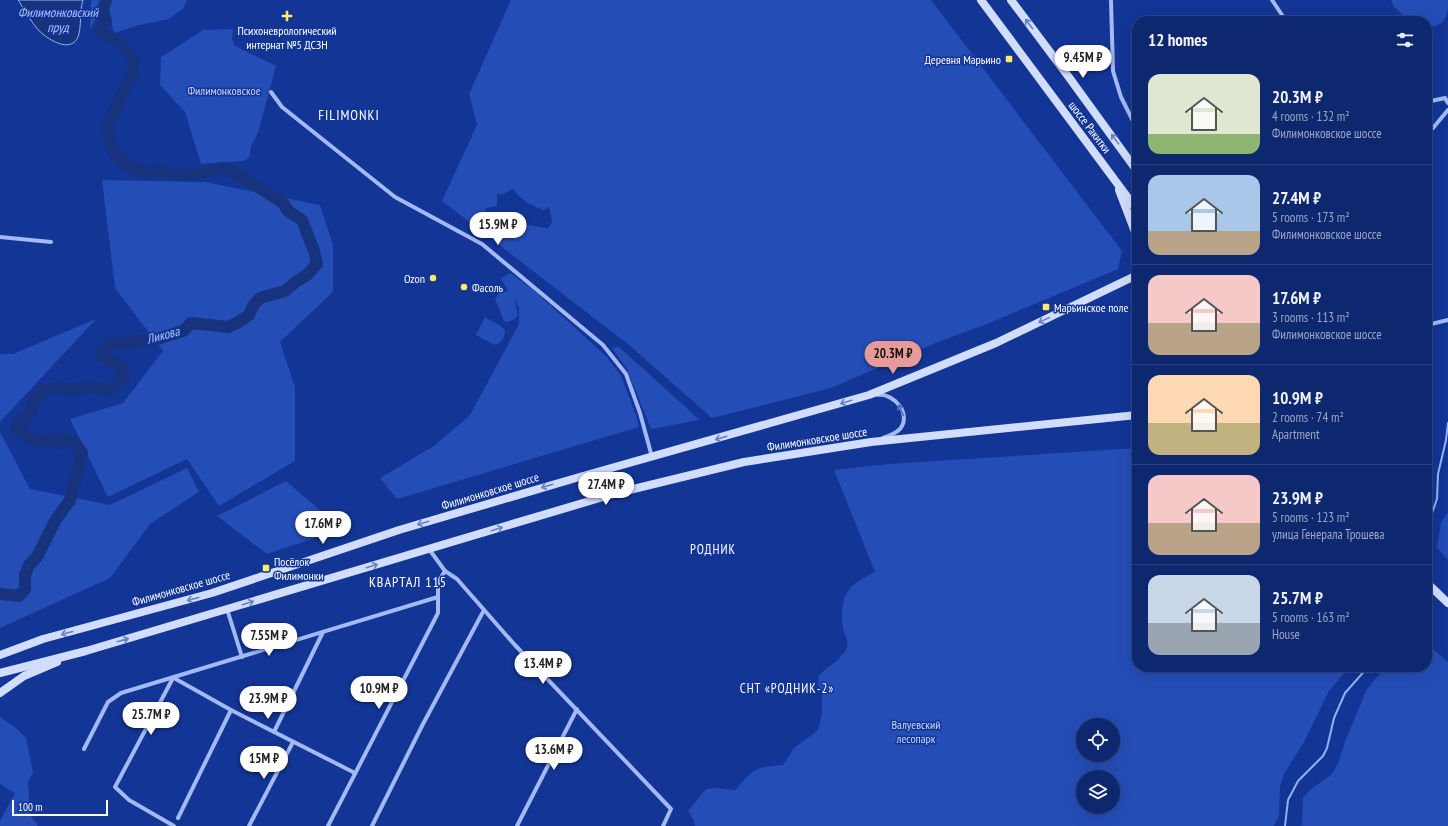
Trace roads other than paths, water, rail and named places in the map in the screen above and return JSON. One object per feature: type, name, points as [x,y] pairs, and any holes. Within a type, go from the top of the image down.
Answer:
[{"type":"main road","name":"шоссе Ракитки","points":[[981,0],[1132,203]]},
{"type":"main road","points":[[1011,0],[1132,164]]},
{"type":"main road","points":[[1125,154],[1132,158]]},
{"type":"main road","points":[[1115,180],[1132,224]]},
{"type":"main road","name":"Филимонковское шоссе","points":[[0,655],[43,639],[212,593],[399,530],[869,395],[996,343],[1132,277]]},
{"type":"main road","name":"Филимонковское шоссе","points":[[0,673],[228,609],[613,494],[744,462],[871,442],[1132,415]]},
{"type":"main road","points":[[1432,588],[1448,603]]},
{"type":"main road","points":[[0,693],[24,676],[86,650]]},
{"type":"street","points":[[1111,0],[1113,71],[1121,97],[1132,119]]},
{"type":"street","points":[[1272,0],[1283,16]]},
{"type":"street","points":[[271,92],[282,107],[395,197],[482,244],[603,345],[626,374],[640,413],[652,457]]},
{"type":"street","points":[[1432,101],[1445,98],[1448,103]]},
{"type":"street","points":[[1432,129],[1448,110]]},
{"type":"street","points":[[0,237],[51,242]]},
{"type":"street","points":[[1432,324],[1448,320]]},
{"type":"street","points":[[869,395],[882,394],[890,396],[898,402],[904,419],[901,428],[895,433],[871,442]]},
{"type":"street","points":[[429,549],[445,570],[457,579],[514,644],[671,809],[663,826]]},
{"type":"street","points":[[328,826],[438,613],[438,582],[445,570]]},
{"type":"street","points":[[84,748],[108,702],[122,693],[438,597]]},
{"type":"street","points":[[228,609],[242,657]]},
{"type":"street","points":[[372,826],[422,724],[484,610]]},
{"type":"street","points":[[274,732],[324,632]]},
{"type":"street","points":[[174,678],[231,710],[355,774]]},
{"type":"street","points":[[174,678],[115,787],[129,800],[174,826]]},
{"type":"street","points":[[178,818],[231,710]]},
{"type":"street","points":[[517,826],[577,710]]},
{"type":"street","points":[[249,826],[293,742]]},
{"type":"water","name":"Филимонковский пруд","points":[[18,0],[83,0],[80,28],[75,42],[67,45],[57,43],[48,38],[40,32]]},
{"type":"waterway","name":"Ликова","points":[[0,594],[19,596],[25,589],[25,575],[29,565],[37,557],[55,521],[70,500],[82,453],[75,443],[67,440],[59,444],[56,438],[44,441],[34,440],[17,427],[23,418],[31,414],[33,400],[45,390],[58,388],[73,390],[89,387],[111,390],[115,384],[123,378],[123,368],[100,354],[108,344],[154,340],[183,331],[191,323],[228,327],[249,315],[253,306],[260,298],[285,291],[307,275],[317,264],[314,251],[302,220],[288,211],[283,203],[241,176],[222,168],[192,175],[173,174],[158,170],[146,173],[129,167],[113,152],[108,135],[108,125],[121,94],[132,76],[134,60],[117,40],[105,35],[100,29],[106,21],[103,10],[106,0]]},
{"type":"waterway","points":[[1432,513],[1437,499],[1438,474],[1446,440],[1448,423]]},
{"type":"waterway","points":[[1285,826],[1288,800],[1298,781],[1323,756],[1327,748],[1334,718],[1345,693],[1364,672]]},
{"type":"place","name":"Психоневрологический интернат №5 ДСЗН","points":[[287,16]]},
{"type":"place","name":"Деревня Марьино","points":[[1009,59]]},
{"type":"place","name":"Ozon","points":[[433,278]]},
{"type":"place","name":"Фасоль","points":[[464,287]]},
{"type":"place","name":"Марьинское поле","points":[[1046,307]]},
{"type":"place","name":"Посёлок Филимонки","points":[[266,568]]},
{"type":"district","name":"FILIMONKI","points":[[349,115]]},
{"type":"district","name":"РОДНИК","points":[[713,549]]},
{"type":"district","name":"КВАРТАЛ 115","points":[[408,582]]},
{"type":"district","name":"СНТ «РОДНИК-2»","points":[[787,688]]},
{"type":"park label","name":"Филимонковское","points":[[224,90]]},
{"type":"park label","name":"Валуевский лесопарк","points":[[916,731]]}]
